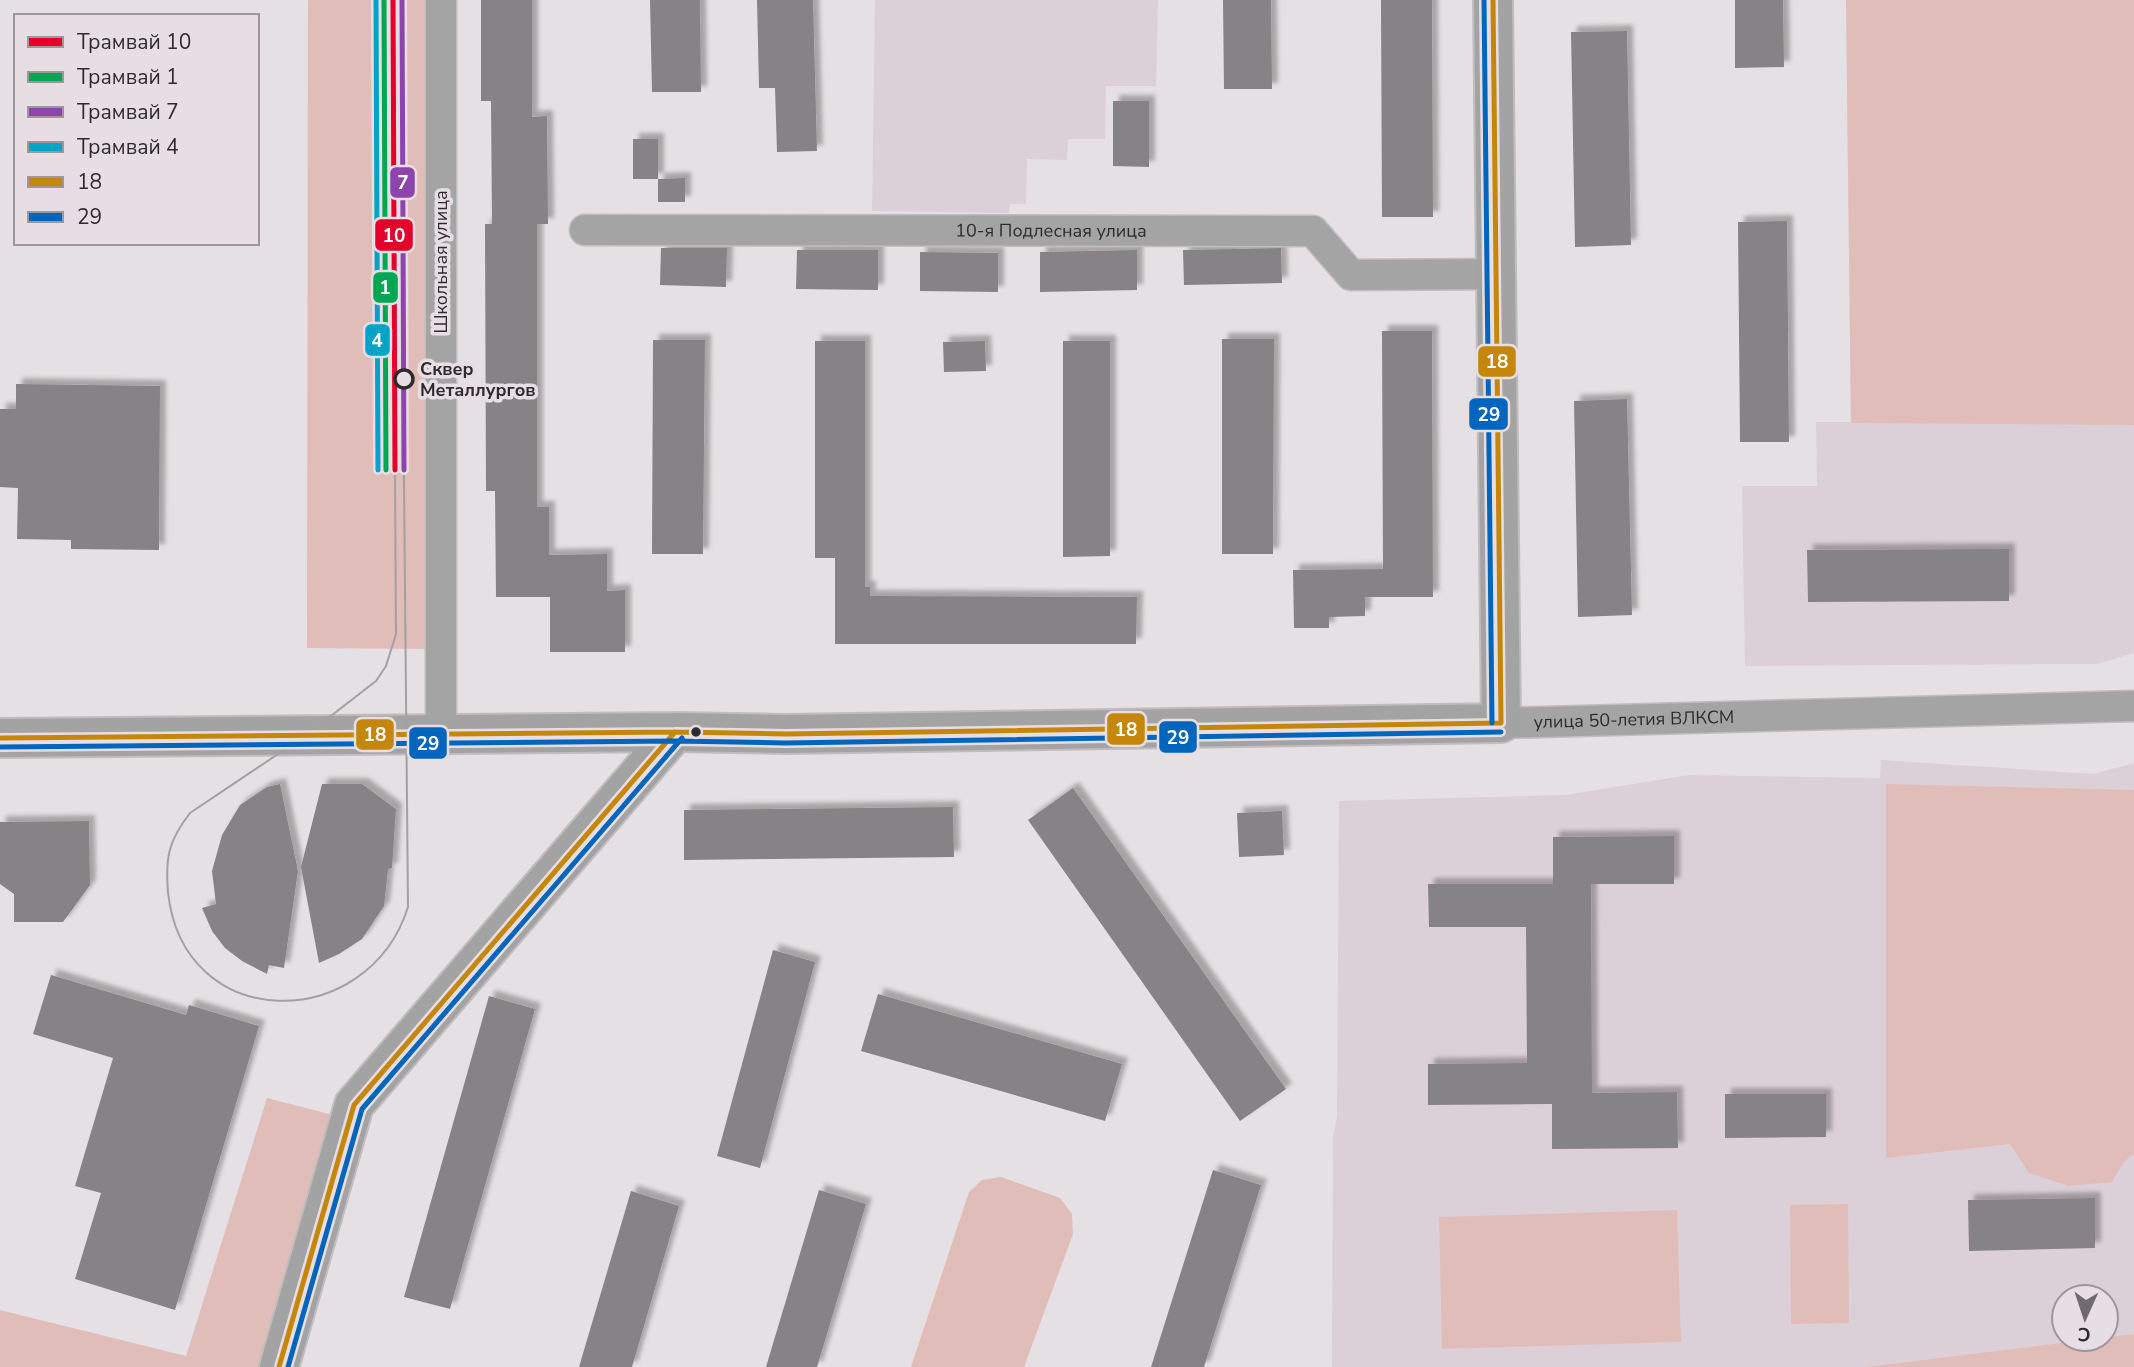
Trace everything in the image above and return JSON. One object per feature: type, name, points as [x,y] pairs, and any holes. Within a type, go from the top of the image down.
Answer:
[{"type":"main road","points":[[1493,0],[1501,723]]},
{"type":"main road","name":"улица 50-летия ВЛКСМ","points":[[0,738],[675,732],[785,734],[1501,723]]},
{"type":"main road","points":[[279,1367],[354,1105],[675,732]]},
{"type":"street","name":"Школьная улица","points":[[441,0],[441,734]]},
{"type":"street","name":"10-я Подлесная улица","points":[[585,230],[1313,232],[1351,275],[1496,274]]},
{"type":"street","name":"улица 50-летия ВЛКСМ","points":[[1501,723],[2134,706]]},
{"type":"shaded area","points":[[308,0],[432,0],[431,649],[307,648]]},
{"type":"shaded area","points":[[875,0],[1158,0],[1156,86],[1106,86],[1105,139],[1068,139],[1067,160],[1027,159],[1026,204],[1010,204],[1009,213],[872,211]]},
{"type":"shaded area","points":[[1846,0],[2134,0],[2134,653],[2097,664],[1745,666],[1742,486],[1817,486],[1816,422],[1851,422]]},
{"type":"shaded area","points":[[1846,0],[2134,0],[2134,425],[1851,423]]},
{"type":"shaded area","points":[[1881,760],[2094,774],[2134,763],[2134,1334],[2120,1336],[2120,1283],[2050,1283],[2050,1344],[1866,1367],[1332,1367],[1339,801],[1565,795],[1689,775],[1880,778]]},
{"type":"shaded area","points":[[1886,784],[2134,790],[2134,1154],[2124,1162],[2112,1182],[2069,1186],[2029,1173],[2010,1144],[1886,1158]]},
{"type":"shaded area","points":[[267,1098],[333,1115],[262,1367],[0,1367],[0,1310],[186,1356]]},
{"type":"shaded area","points":[[1001,1177],[1060,1198],[1072,1214],[1073,1234],[1024,1367],[911,1367],[969,1192],[982,1180]]},
{"type":"shaded area","points":[[1848,1204],[1849,1323],[1791,1324],[1790,1205]]},
{"type":"shaded area","points":[[1677,1210],[1681,1342],[1442,1349],[1439,1217]]},
{"type":"shaded area","points":[[2134,1334],[2134,1367],[1866,1367],[2050,1344],[2050,1353],[2120,1353],[2120,1336]]},
{"type":"building","points":[[481,0],[532,0],[532,117],[547,116],[548,224],[537,224],[537,507],[549,507],[549,555],[607,554],[607,591],[625,590],[625,652],[550,652],[550,597],[496,597],[495,491],[486,491],[485,224],[492,224],[491,101],[481,101]]},
{"type":"building","points":[[650,0],[700,0],[701,92],[652,92]]},
{"type":"building","points":[[757,0],[813,0],[817,151],[777,152],[775,88],[759,88]]},
{"type":"building","points":[[1223,0],[1271,0],[1272,89],[1224,89]]},
{"type":"building","points":[[1381,0],[1432,0],[1433,217],[1382,217]]},
{"type":"building","points":[[1735,0],[1783,0],[1784,67],[1735,68]]},
{"type":"building","points":[[1627,31],[1631,245],[1575,247],[1571,32]]},
{"type":"building","points":[[1113,101],[1149,101],[1149,167],[1113,166]]},
{"type":"building","points":[[633,139],[658,139],[658,179],[633,179]]},
{"type":"building","points":[[685,178],[685,202],[658,202],[658,179]]},
{"type":"building","points":[[1787,221],[1789,442],[1740,442],[1738,222]]},
{"type":"building","points":[[661,248],[727,248],[726,287],[660,285]]},
{"type":"building","points":[[1281,248],[1282,283],[1184,285],[1183,250]]},
{"type":"building","points":[[797,250],[878,250],[878,290],[796,289]]},
{"type":"building","points":[[1137,250],[1137,290],[1040,292],[1040,252]]},
{"type":"building","points":[[920,252],[998,253],[998,292],[920,291]]},
{"type":"building","points":[[1382,331],[1432,331],[1433,597],[1365,597],[1365,616],[1329,617],[1329,628],[1294,628],[1293,570],[1383,569]]},
{"type":"building","points":[[1222,339],[1274,339],[1273,554],[1222,554]]},
{"type":"building","points":[[653,340],[705,340],[703,554],[652,554]]},
{"type":"building","points":[[815,341],[865,341],[865,587],[870,587],[870,596],[1137,597],[1136,644],[835,644],[835,558],[815,558]]},
{"type":"building","points":[[985,341],[986,371],[944,372],[943,342]]},
{"type":"building","points":[[1063,341],[1110,341],[1110,556],[1063,557]]},
{"type":"building","points":[[16,384],[160,386],[159,550],[71,549],[71,540],[17,539],[18,488],[0,487],[0,409],[16,409]]},
{"type":"building","points":[[1627,399],[1632,615],[1578,617],[1574,401]]},
{"type":"building","points":[[2009,549],[2009,601],[1808,602],[1807,550]]},
{"type":"building","points":[[280,784],[298,871],[284,968],[269,965],[267,974],[242,961],[225,948],[212,931],[202,908],[216,904],[212,871],[222,835],[240,805],[267,787]]},
{"type":"building","points":[[322,784],[362,784],[396,809],[392,868],[388,869],[384,906],[362,939],[319,963],[301,867]]},
{"type":"building","points":[[1073,788],[1286,1089],[1240,1121],[1028,820]]},
{"type":"building","points":[[953,807],[954,857],[684,860],[684,810]]},
{"type":"building","points":[[1282,811],[1284,855],[1239,857],[1237,813]]},
{"type":"building","points":[[89,821],[90,885],[63,922],[14,922],[14,894],[0,884],[0,822]]},
{"type":"building","points":[[1674,836],[1674,884],[1591,884],[1592,1093],[1677,1092],[1678,1148],[1552,1149],[1552,1104],[1428,1105],[1428,1064],[1527,1063],[1526,927],[1429,927],[1428,884],[1553,884],[1553,837]]},
{"type":"building","points":[[773,950],[815,962],[760,1168],[717,1156]]},
{"type":"building","points":[[51,975],[186,1015],[189,1005],[259,1026],[175,1310],[75,1279],[101,1193],[75,1186],[113,1058],[33,1034]]},
{"type":"building","points":[[878,994],[1122,1064],[1105,1121],[861,1051]]},
{"type":"building","points":[[489,996],[535,1009],[450,1309],[404,1297]]},
{"type":"building","points":[[1725,1094],[1826,1094],[1826,1137],[1725,1138]]},
{"type":"building","points":[[1213,1170],[1261,1185],[1204,1367],[1151,1367]]},
{"type":"building","points":[[819,1190],[866,1204],[817,1367],[766,1367]]},
{"type":"building","points":[[631,1191],[679,1206],[632,1367],[579,1367]]},
{"type":"building","points":[[2095,1198],[2095,1248],[1969,1251],[1968,1200]]},
{"type":"tram line","name":"4","points":[[376,0],[378,470]]},
{"type":"tram line","name":"1","points":[[384,0],[386,470]]},
{"type":"tram line","name":"10","points":[[393,0],[395,470]]},
{"type":"tram line","name":"7","points":[[402,0],[404,470]]},
{"type":"tram line","points":[[395,470],[396,634],[386,666],[376,681],[305,736],[190,813],[177,832],[170,849],[168,892],[181,939],[206,973],[240,993],[279,1001],[318,996],[356,978],[387,949],[408,907],[403,379]]},
{"type":"transit line","name":"29","points":[[1484,0],[1492,723]]},
{"type":"transit line","name":"18","points":[[1493,0],[1501,723]]},
{"type":"transit line","name":"18","points":[[0,738],[675,732],[785,734],[1501,723]]},
{"type":"transit line","name":"18","points":[[279,1367],[354,1105],[675,732]]},
{"type":"transit line","name":"29","points":[[0,747],[675,741],[785,743],[1501,732]]},
{"type":"transit line","name":"29","points":[[288,1367],[362,1109],[682,738]]},
{"type":"place","name":"Сквер Металлургов","points":[[404,379]]}]
